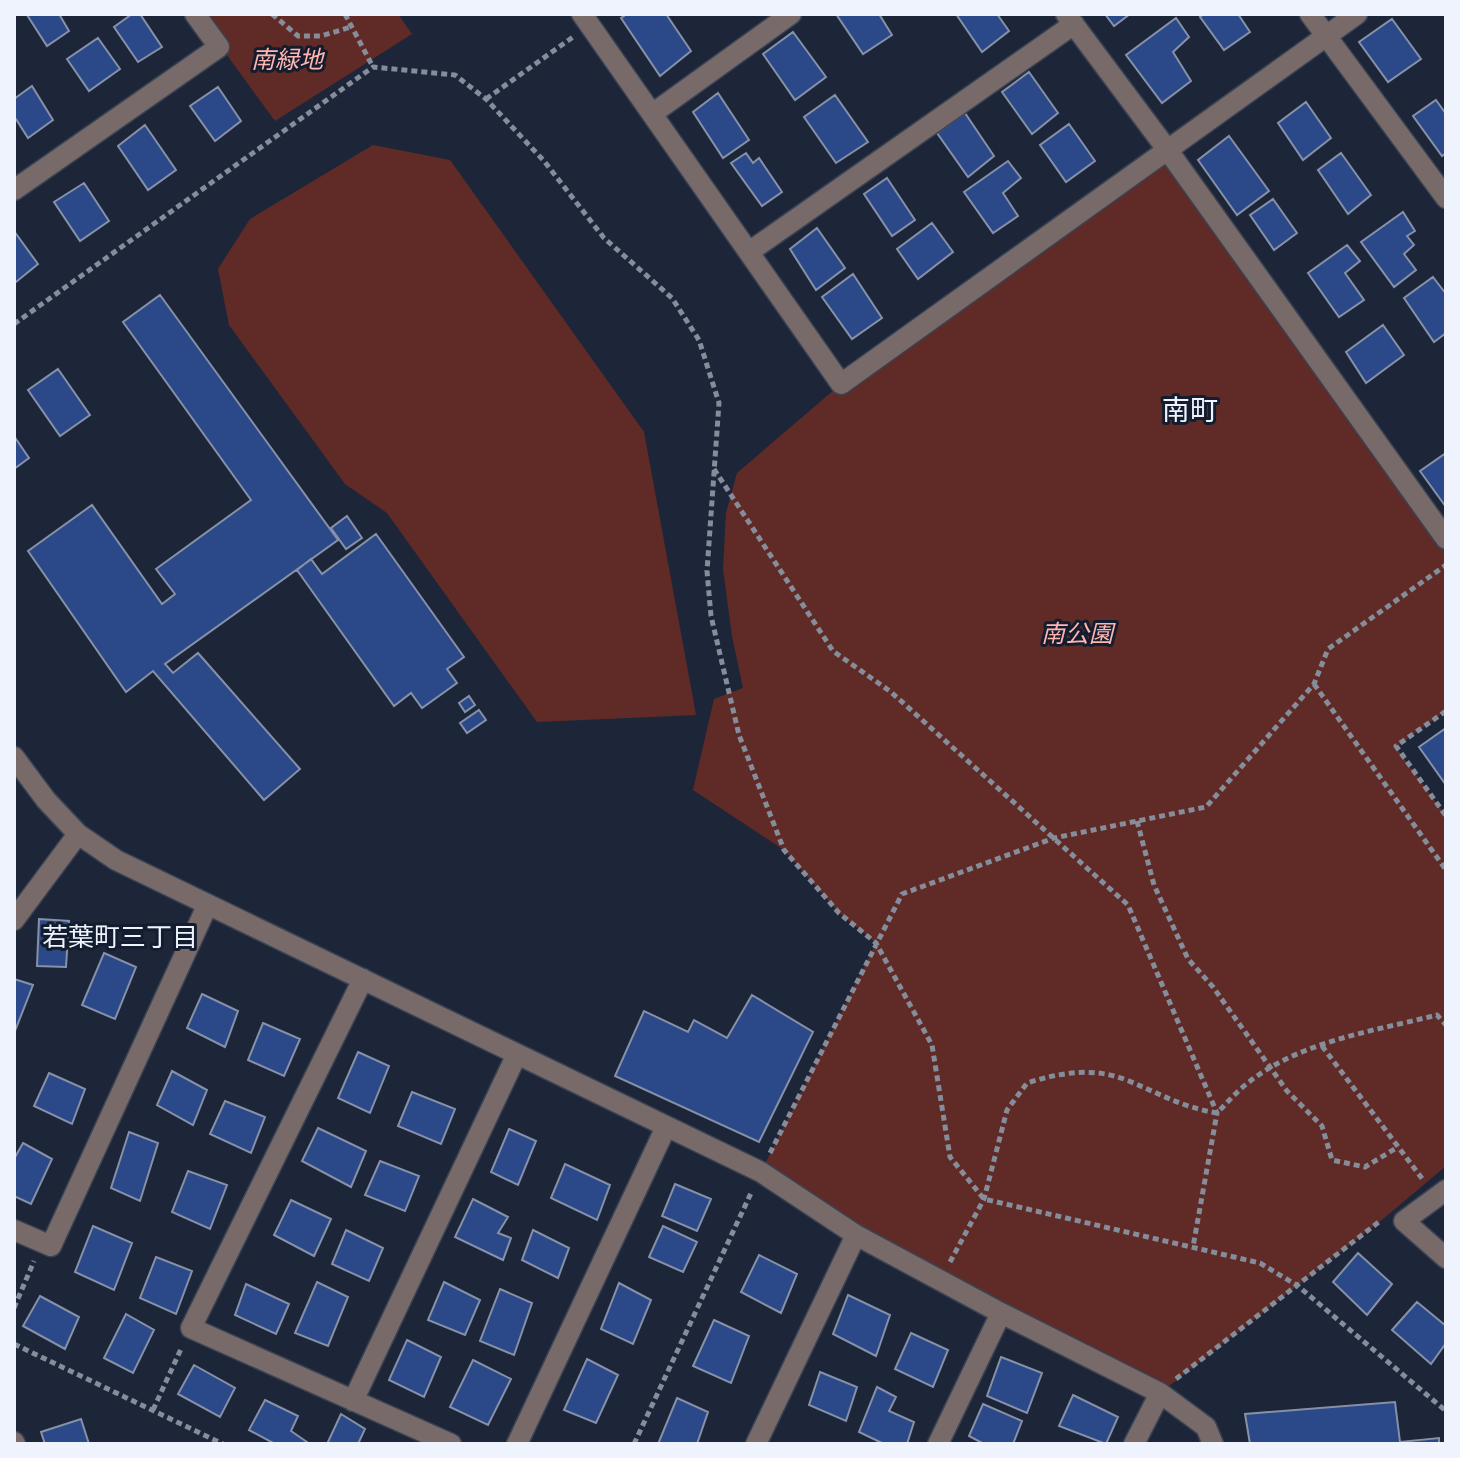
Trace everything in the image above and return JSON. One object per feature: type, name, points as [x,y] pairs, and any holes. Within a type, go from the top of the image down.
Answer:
[{"type":"street","points":[[14,190],[219,47],[195,14]]},
{"type":"street","points":[[652,114],[791,14]]},
{"type":"street","points":[[1310,14],[1445,194]]},
{"type":"street","points":[[586,20],[841,384],[1169,152],[1357,14]]},
{"type":"street","points":[[749,252],[1070,19],[1446,539]]},
{"type":"street","points":[[14,757],[46,800],[78,834],[116,860],[761,1172],[856,1235],[1160,1393],[1206,1427],[1213,1444]]},
{"type":"street","points":[[14,920],[78,834]]},
{"type":"street","points":[[14,1230],[51,1246],[207,906]]},
{"type":"street","points":[[363,979],[191,1328],[451,1444]]},
{"type":"street","points":[[353,1401],[517,1054]]},
{"type":"street","points":[[517,1444],[666,1127]]},
{"type":"street","points":[[1441,1194],[1404,1221],[1446,1258]]},
{"type":"street","points":[[756,1444],[856,1235]]},
{"type":"street","points":[[938,1444],[1001,1313]]},
{"type":"street","points":[[1134,1444],[1160,1393]]},
{"type":"path","points":[[272,14],[298,36],[321,36],[351,27]]},
{"type":"path","points":[[345,14],[373,67]]},
{"type":"path","points":[[486,99],[586,20]]},
{"type":"path","points":[[14,324],[373,67],[455,75],[486,99],[544,161],[604,238],[672,298],[699,340],[719,403],[707,571],[711,616],[739,735],[784,850],[839,913],[876,943],[932,1045],[950,1157],[984,1199],[1260,1263],[1298,1286],[1446,1411]]},
{"type":"path","points":[[714,469],[833,651],[891,692],[1128,905],[1217,1113],[1193,1247]]},
{"type":"path","points":[[634,1444],[761,1172],[902,894],[1054,838],[1206,807],[1314,684],[1328,649],[1446,565]]},
{"type":"path","points":[[1314,684],[1446,870]]},
{"type":"path","points":[[1446,711],[1396,746],[1446,816]]},
{"type":"path","points":[[1137,821],[1154,885],[1188,959],[1213,987],[1287,1091],[1322,1126],[1332,1160],[1365,1167],[1398,1147]]},
{"type":"path","points":[[1217,1113],[1250,1081],[1293,1056],[1352,1035],[1437,1015],[1446,1025]]},
{"type":"path","points":[[1322,1046],[1398,1147],[1441,1194]]},
{"type":"path","points":[[940,1280],[984,1199],[1007,1110],[1027,1083],[1078,1072],[1099,1073],[1124,1079],[1192,1109],[1217,1113]]},
{"type":"path","points":[[1160,1393],[1243,1325],[1383,1219],[1404,1221]]},
{"type":"path","points":[[14,1308],[42,1242]]},
{"type":"path","points":[[153,1410],[191,1328]]},
{"type":"path","points":[[14,1344],[220,1443]]},
{"type":"green space","name":"南緑地","points":[[197,14],[398,14],[412,34],[275,121]]},
{"type":"green space","points":[[373,145],[450,160],[644,432],[696,715],[537,722],[387,513],[345,484],[229,325],[218,269],[250,219]]},
{"type":"green space","name":"南公園","points":[[1169,152],[1446,539],[1446,711],[1396,747],[1446,816],[1446,1166],[1160,1393],[761,1172],[876,943],[839,913],[784,850],[693,790],[714,699],[743,688],[723,569],[726,513],[737,473],[841,384]]},
{"type":"building","points":[[29,14],[59,14],[69,31],[47,46]]},
{"type":"building","points":[[132,14],[140,14],[162,47],[138,62],[114,27]]},
{"type":"building","points":[[627,14],[666,14],[691,51],[660,76],[621,18]]},
{"type":"building","points":[[836,14],[879,14],[892,35],[863,54]]},
{"type":"building","points":[[956,14],[997,14],[1009,31],[982,52]]},
{"type":"building","points":[[1105,14],[1130,14],[1114,26]]},
{"type":"building","points":[[1204,14],[1238,14],[1250,32],[1224,50],[1200,17]]},
{"type":"building","points":[[1176,18],[1189,37],[1173,52],[1191,81],[1162,103],[1126,55]]},
{"type":"building","points":[[1392,19],[1421,59],[1388,82],[1359,42]]},
{"type":"building","points":[[793,32],[826,77],[795,100],[763,54]]},
{"type":"building","points":[[98,38],[120,69],[89,91],[67,59]]},
{"type":"building","points":[[1029,72],[1058,113],[1032,134],[1002,92]]},
{"type":"building","points":[[32,86],[53,120],[28,138],[14,116],[14,99]]},
{"type":"building","points":[[218,87],[241,121],[215,141],[190,106]]},
{"type":"building","points":[[718,93],[749,140],[723,158],[693,112]]},
{"type":"building","points":[[835,95],[868,142],[836,163],[804,117]]},
{"type":"building","points":[[1436,100],[1446,114],[1446,153],[1442,156],[1413,116]]},
{"type":"building","points":[[1306,102],[1331,138],[1303,160],[1278,123]]},
{"type":"building","points":[[965,113],[994,156],[968,177],[937,133]]},
{"type":"building","points":[[1069,124],[1095,161],[1066,182],[1040,145]]},
{"type":"building","points":[[145,125],[176,170],[148,190],[118,146]]},
{"type":"building","points":[[1229,136],[1269,191],[1237,215],[1198,160]]},
{"type":"building","points":[[746,153],[753,163],[759,158],[782,192],[762,206],[731,163]]},
{"type":"building","points":[[1341,153],[1371,195],[1348,214],[1318,170]]},
{"type":"building","points":[[1008,161],[1021,178],[1003,193],[1018,216],[993,233],[964,192]]},
{"type":"building","points":[[887,178],[915,220],[892,236],[864,194]]},
{"type":"building","points":[[84,183],[109,221],[80,241],[54,202]]},
{"type":"building","points":[[1273,199],[1297,233],[1274,250],[1250,215]]},
{"type":"building","points":[[1403,212],[1415,231],[1407,236],[1414,245],[1404,254],[1416,270],[1394,287],[1361,242]]},
{"type":"building","points":[[932,223],[953,252],[918,279],[897,249]]},
{"type":"building","points":[[817,228],[845,268],[816,290],[790,249]]},
{"type":"building","points":[[14,231],[38,264],[16,282],[14,280]]},
{"type":"building","points":[[1347,245],[1360,261],[1345,273],[1364,300],[1339,317],[1308,273]]},
{"type":"building","points":[[853,274],[882,318],[852,339],[822,297]]},
{"type":"building","points":[[1433,277],[1446,294],[1446,333],[1434,342],[1404,298]]},
{"type":"building","points":[[160,295],[338,540],[165,664],[173,673],[198,653],[300,769],[264,800],[153,671],[126,692],[28,551],[92,505],[162,604],[175,594],[156,569],[251,500],[123,322]]},
{"type":"building","points":[[1383,325],[1404,355],[1366,383],[1346,352]]},
{"type":"building","points":[[58,369],[90,415],[60,436],[28,390]]},
{"type":"building","points":[[14,436],[29,458],[14,469]]},
{"type":"building","points":[[1446,453],[1446,507],[1420,471]]},
{"type":"building","points":[[347,516],[362,538],[346,549],[331,528]]},
{"type":"building","points":[[376,534],[464,657],[447,669],[457,683],[422,708],[411,693],[394,706],[297,570],[311,559],[322,574]]},
{"type":"building","points":[[469,696],[475,705],[465,712],[459,703]]},
{"type":"building","points":[[479,710],[486,720],[467,733],[460,723]]},
{"type":"building","points":[[1446,728],[1446,785],[1419,747]]},
{"type":"building","points":[[39,919],[69,921],[66,967],[37,966]]},
{"type":"building","points":[[104,953],[136,967],[115,1019],[82,1005]]},
{"type":"building","points":[[14,979],[33,985],[15,1031],[14,1030]]},
{"type":"building","points":[[202,994],[238,1011],[225,1047],[187,1028]]},
{"type":"building","points":[[752,995],[813,1032],[759,1142],[615,1076],[644,1011],[688,1032],[694,1020],[727,1038]]},
{"type":"building","points":[[263,1023],[300,1039],[284,1076],[248,1060]]},
{"type":"building","points":[[358,1052],[389,1066],[370,1113],[338,1098]]},
{"type":"building","points":[[172,1071],[207,1090],[193,1125],[157,1105]]},
{"type":"building","points":[[49,1073],[85,1089],[72,1124],[34,1106]]},
{"type":"building","points":[[412,1092],[455,1109],[441,1144],[398,1126]]},
{"type":"building","points":[[225,1101],[265,1117],[251,1153],[210,1134]]},
{"type":"building","points":[[318,1128],[366,1151],[351,1187],[302,1161]]},
{"type":"building","points":[[509,1129],[536,1141],[518,1185],[491,1172]]},
{"type":"building","points":[[129,1132],[158,1143],[140,1201],[111,1188]]},
{"type":"building","points":[[23,1143],[52,1159],[31,1204],[14,1196],[14,1159]]},
{"type":"building","points":[[380,1161],[419,1176],[405,1211],[365,1195]]},
{"type":"building","points":[[565,1164],[610,1185],[597,1220],[551,1198]]},
{"type":"building","points":[[188,1171],[227,1185],[210,1229],[172,1212]]},
{"type":"building","points":[[675,1184],[711,1199],[697,1231],[662,1216]]},
{"type":"building","points":[[473,1199],[508,1217],[498,1233],[511,1238],[503,1260],[455,1237]]},
{"type":"building","points":[[291,1200],[331,1219],[314,1256],[274,1235]]},
{"type":"building","points":[[93,1226],[132,1243],[114,1290],[75,1272]]},
{"type":"building","points":[[663,1226],[697,1242],[683,1272],[649,1257]]},
{"type":"building","points":[[346,1230],[383,1248],[369,1281],[332,1264]]},
{"type":"building","points":[[533,1230],[569,1248],[558,1278],[522,1260]]},
{"type":"building","points":[[1358,1253],[1392,1284],[1367,1315],[1333,1282]]},
{"type":"building","points":[[759,1255],[797,1274],[781,1313],[741,1292]]},
{"type":"building","points":[[156,1257],[192,1271],[176,1314],[140,1298]]},
{"type":"building","points":[[317,1282],[348,1297],[328,1346],[295,1333]]},
{"type":"building","points":[[444,1282],[480,1300],[465,1335],[428,1320]]},
{"type":"building","points":[[619,1283],[651,1300],[633,1344],[601,1329]]},
{"type":"building","points":[[246,1284],[289,1304],[276,1334],[235,1315]]},
{"type":"building","points":[[500,1289],[532,1303],[514,1355],[480,1341]]},
{"type":"building","points":[[848,1295],[890,1315],[876,1356],[833,1334]]},
{"type":"building","points":[[40,1296],[79,1317],[65,1349],[23,1326]]},
{"type":"building","points":[[1417,1302],[1446,1326],[1446,1343],[1431,1364],[1392,1330]]},
{"type":"building","points":[[126,1314],[154,1330],[133,1373],[104,1358]]},
{"type":"building","points":[[714,1320],[749,1336],[731,1383],[693,1366]]},
{"type":"building","points":[[911,1333],[948,1350],[933,1387],[895,1369]]},
{"type":"building","points":[[407,1340],[441,1357],[424,1397],[389,1380]]},
{"type":"building","points":[[1001,1357],[1042,1373],[1027,1413],[987,1396]]},
{"type":"building","points":[[587,1359],[618,1375],[596,1423],[564,1410]]},
{"type":"building","points":[[473,1360],[511,1379],[488,1425],[450,1407]]},
{"type":"building","points":[[194,1365],[235,1388],[220,1417],[178,1394]]},
{"type":"building","points":[[820,1372],[857,1387],[846,1421],[809,1405]]},
{"type":"building","points":[[877,1387],[896,1397],[889,1411],[914,1422],[907,1444],[884,1444],[859,1432]]},
{"type":"building","points":[[1073,1395],[1118,1417],[1106,1444],[1059,1426]]},
{"type":"building","points":[[677,1398],[708,1412],[697,1444],[658,1444]]},
{"type":"building","points":[[265,1400],[298,1416],[291,1431],[306,1444],[275,1444],[249,1430]]},
{"type":"building","points":[[1395,1402],[1400,1442],[1439,1438],[1439,1444],[1250,1444],[1245,1414]]},
{"type":"building","points":[[983,1404],[1022,1421],[1013,1444],[984,1444],[969,1436]]},
{"type":"building","points":[[341,1414],[365,1429],[358,1444],[327,1444]]},
{"type":"building","points":[[81,1419],[89,1444],[45,1444],[41,1432]]},
{"type":"district","name":"南町","points":[[1190,410]]},
{"type":"district","name":"若葉町三丁目","points":[[120,937]]}]
